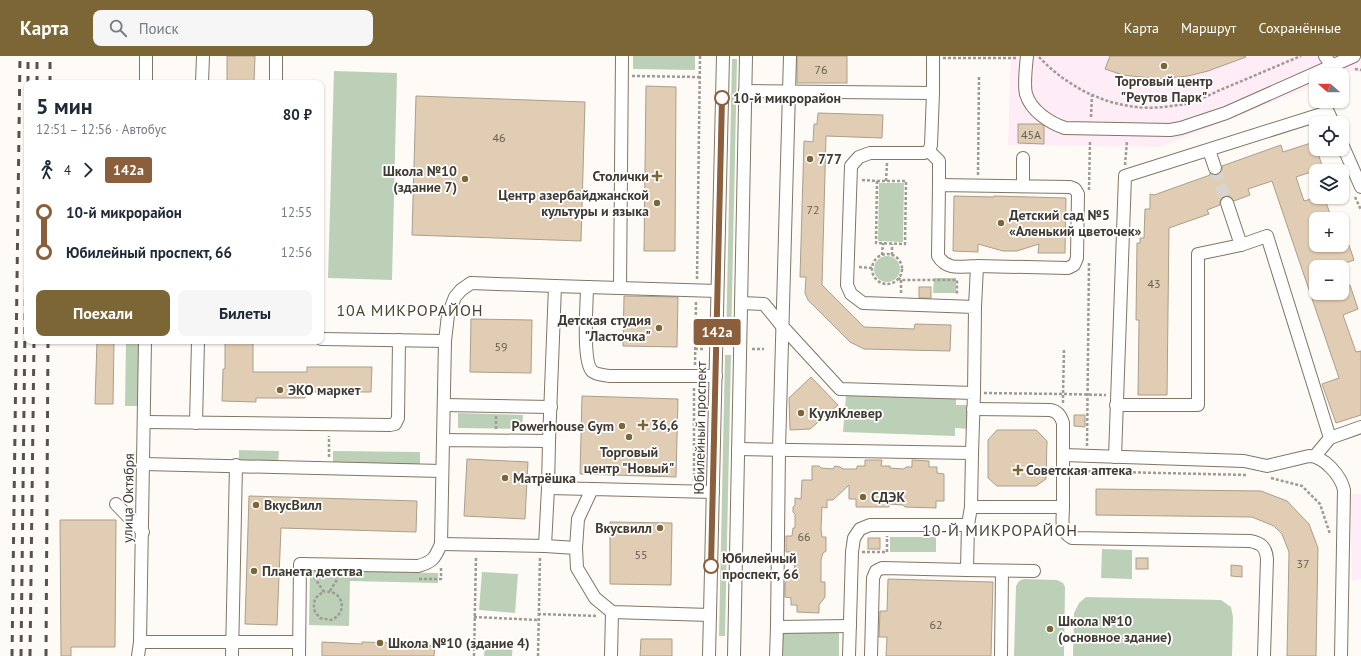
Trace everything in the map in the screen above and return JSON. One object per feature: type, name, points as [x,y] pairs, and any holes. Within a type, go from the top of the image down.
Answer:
[{"type":"street","points":[[146,56],[146,80]]},
{"type":"street","points":[[202,80],[203,56]]},
{"type":"street","points":[[276,56],[276,80]]},
{"type":"street","points":[[620,288],[622,56]]},
{"type":"street","name":"Юбилейный проспект","points":[[710,656],[723,56]]},
{"type":"street","points":[[734,656],[746,56]]},
{"type":"street","points":[[776,656],[779,449],[790,56]]},
{"type":"street","points":[[1325,56],[1332,66]]},
{"type":"street","points":[[1329,68],[1354,56]]},
{"type":"street","points":[[929,151],[931,145],[933,57]]},
{"type":"street","points":[[1024,57],[1026,94],[1032,105],[1040,114],[1054,124],[1065,128],[1170,130],[1226,113],[1309,82]]},
{"type":"street","points":[[745,91],[933,93]]},
{"type":"street","points":[[1115,457],[1125,176],[1328,112]]},
{"type":"street","points":[[1209,150],[1215,168]]},
{"type":"street","points":[[929,151],[924,153],[865,154],[859,157],[851,166],[847,285],[857,300],[863,304],[975,307]]},
{"type":"street","points":[[929,151],[939,161],[938,256],[942,263],[948,266],[1068,268],[1074,265],[1077,258],[1078,194],[1075,189],[1070,187],[939,185]]},
{"type":"street","points":[[1347,156],[1361,187]]},
{"type":"street","points":[[1022,186],[1023,158]]},
{"type":"street","points":[[1227,203],[1241,245]]},
{"type":"street","points":[[1117,400],[1198,405],[1198,254],[1241,245],[1267,236],[1330,438]]},
{"type":"street","points":[[967,570],[968,525],[971,507],[977,266]]},
{"type":"street","points":[[299,656],[300,564],[418,566],[426,564],[434,559],[441,544],[445,341],[448,314],[453,295],[471,283],[717,291]]},
{"type":"street","points":[[543,546],[548,488],[555,286]]},
{"type":"street","points":[[587,287],[586,353],[588,364],[592,371],[600,375],[610,376],[716,376]]},
{"type":"street","points":[[741,304],[764,304],[840,390],[974,393]]},
{"type":"street","points":[[324,339],[445,341]]},
{"type":"street","points":[[144,422],[395,424],[398,418],[399,340]]},
{"type":"street","name":"улица Октября","points":[[138,656],[140,642],[143,532],[145,344]]},
{"type":"street","points":[[196,423],[198,344]]},
{"type":"street","points":[[444,405],[551,407]]},
{"type":"street","points":[[973,410],[1052,410],[1060,416],[1063,423],[1063,528],[1065,534],[1072,538],[1250,541],[1257,542],[1263,546],[1266,551],[1264,656]]},
{"type":"street","points":[[1315,456],[1330,438],[1361,427]]},
{"type":"street","points":[[443,440],[550,441]]},
{"type":"street","points":[[738,448],[972,453]]},
{"type":"street","points":[[1063,455],[1244,461],[1267,466],[1309,456],[1320,458],[1338,475],[1344,490],[1341,656]]},
{"type":"street","points":[[144,464],[442,470]]},
{"type":"street","points":[[232,656],[236,465]]},
{"type":"street","points":[[548,488],[713,492]]},
{"type":"street","points":[[592,490],[578,519],[576,548],[577,568],[595,598],[612,615],[710,615]]},
{"type":"street","points":[[116,504],[143,532]]},
{"type":"street","points":[[971,507],[1063,507]]},
{"type":"street","points":[[849,656],[852,552],[854,538],[860,529],[870,525],[968,525]]},
{"type":"street","points":[[441,544],[576,548]]},
{"type":"street","points":[[871,656],[873,578],[876,571],[882,568],[1034,571]]},
{"type":"street","points":[[1000,656],[1002,571]]},
{"type":"street","points":[[611,656],[612,615]]},
{"type":"street","points":[[777,627],[850,626]]},
{"type":"street","points":[[140,642],[299,642]]},
{"type":"path","points":[[694,491],[700,56]]},
{"type":"path","points":[[933,57],[1039,57],[1050,69],[1066,81],[1087,93],[1105,101],[1124,106],[1154,109],[1188,104],[1301,56]]},
{"type":"path","points":[[622,76],[699,77]]},
{"type":"path","points":[[978,186],[979,76]]},
{"type":"path","points":[[1089,196],[1090,140]]},
{"type":"path","points":[[1125,176],[1127,141]]},
{"type":"path","points":[[886,181],[887,153]]},
{"type":"path","points":[[877,181],[906,181],[905,244],[883,243],[876,243],[877,181]]},
{"type":"path","points":[[882,255],[883,243]]},
{"type":"path","points":[[892,244],[892,255]]},
{"type":"path","points":[[882,255],[892,255],[899,260],[902,265],[902,270],[898,278],[892,283],[886,284],[880,282],[876,278],[872,268],[874,262],[882,255]]},
{"type":"path","points":[[1087,456],[1089,259]]},
{"type":"path","points":[[898,278],[901,280],[957,280],[956,307]]},
{"type":"path","points":[[1064,350],[1063,394],[1088,394],[1117,400]]},
{"type":"path","points":[[495,440],[496,406]]},
{"type":"path","points":[[328,468],[329,424]]},
{"type":"path","points":[[1063,471],[1254,476]]},
{"type":"path","points":[[1269,477],[1302,486],[1320,504],[1332,537]]},
{"type":"path","points":[[852,552],[887,552],[887,535],[894,535]]},
{"type":"path","points":[[474,656],[476,545]]},
{"type":"path","points":[[538,656],[538,614],[543,546]]},
{"type":"path","points":[[314,577],[324,592]]},
{"type":"path","points":[[330,591],[338,578]]},
{"type":"path","points":[[330,591],[338,596],[342,604],[342,609],[336,618],[328,621],[320,618],[314,609],[315,599],[324,592],[330,591]]},
{"type":"path","points":[[538,614],[612,615]]},
{"type":"path","points":[[474,617],[538,620]]},
{"type":"shaded area","points":[[1011,56],[1361,56],[1361,72],[1349,72],[1349,68],[1309,68],[1309,88],[1160,147],[1008,145]]},
{"type":"shaded area","points":[[1350,494],[1361,494],[1361,579],[1352,580]]},
{"type":"green space","points":[[633,56],[695,56],[695,70],[633,69]]},
{"type":"green space","points":[[732,59],[737,59],[731,344],[726,344]]},
{"type":"green space","points":[[334,71],[397,73],[392,280],[328,278]]},
{"type":"green space","points":[[879,183],[904,183],[903,242],[878,241]]},
{"type":"green space","points":[[887,256],[896,260],[900,269],[896,278],[887,282],[878,278],[874,269],[878,260]]},
{"type":"green space","points":[[934,278],[956,278],[956,293],[933,293]]},
{"type":"green space","points":[[126,344],[138,344],[138,406],[125,406]]},
{"type":"green space","points":[[725,355],[731,355],[725,636],[719,636]]},
{"type":"green space","points":[[846,396],[956,397],[956,405],[970,405],[969,429],[955,428],[955,436],[843,432]]},
{"type":"green space","points":[[458,413],[523,415],[522,429],[458,428]]},
{"type":"green space","points":[[239,450],[279,451],[278,463],[239,462]]},
{"type":"green space","points":[[333,451],[420,452],[420,465],[333,464]]},
{"type":"green space","points":[[890,537],[936,537],[936,552],[890,552]]},
{"type":"green space","points":[[1102,549],[1132,550],[1132,579],[1101,578]]},
{"type":"green space","points":[[310,570],[438,573],[438,583],[350,581],[349,626],[309,625]]},
{"type":"green space","points":[[482,572],[518,574],[515,613],[479,610]]},
{"type":"green space","points":[[1024,579],[1057,580],[1063,583],[1065,587],[1064,656],[1014,656],[1016,586],[1019,581]]},
{"type":"green space","points":[[1086,597],[1221,600],[1231,607],[1233,617],[1232,656],[1073,656],[1074,613],[1079,603]]},
{"type":"green space","points":[[782,631],[839,631],[839,656],[782,656]]},
{"type":"green space","points":[[485,640],[513,641],[512,656],[484,656]]},
{"type":"building","points":[[227,56],[255,56],[254,80],[227,80]]},
{"type":"building","points":[[797,56],[847,56],[847,83],[797,83]]},
{"type":"building","name":"Торговый центр \"Реутов Парк\"","points":[[1110,56],[1246,57],[1208,71],[1188,76],[1159,79],[1123,75],[1105,69]]},
{"type":"building","points":[[646,86],[676,87],[675,251],[644,251]]},
{"type":"building","points":[[416,96],[585,102],[581,241],[412,235]]},
{"type":"building","points":[[818,113],[883,115],[882,138],[826,136],[822,285],[864,327],[914,329],[915,324],[951,325],[950,351],[864,349],[850,342],[808,300],[805,293],[806,277],[800,277],[804,141],[813,142],[814,124],[817,124]]},
{"type":"building","points":[[1018,124],[1041,124],[1044,126],[1044,144],[1018,143]]},
{"type":"building","points":[[1309,144],[1309,156],[1319,156],[1322,164],[1309,164],[1309,173],[1296,177],[1304,201],[1309,200],[1309,204],[1327,204],[1329,212],[1309,212],[1309,252],[1349,252],[1349,245],[1354,260],[1349,262],[1349,260],[1309,260],[1309,290],[1272,181],[1248,189],[1250,195],[1234,201],[1229,196],[1224,196],[1220,201],[1220,205],[1207,210],[1209,214],[1169,228],[1167,395],[1138,395],[1139,320],[1136,320],[1137,243],[1140,243],[1140,238],[1144,238],[1145,209],[1150,209],[1150,194],[1154,195],[1210,175],[1210,173],[1218,175],[1222,170],[1222,166],[1281,145],[1283,152]]},
{"type":"building","points":[[954,196],[1066,198],[1065,253],[1038,253],[1039,244],[1017,251],[1003,251],[978,244],[978,252],[953,251]]},
{"type":"building","points":[[1350,285],[1358,309],[1343,315],[1356,352],[1361,351],[1361,415],[1336,423],[1322,384],[1339,378],[1312,300],[1349,300]]},
{"type":"building","points":[[919,287],[931,287],[931,298],[919,298]]},
{"type":"building","points":[[624,296],[678,297],[677,347],[623,346]]},
{"type":"building","points":[[471,319],[532,320],[531,373],[470,372]]},
{"type":"building","points":[[97,344],[114,344],[113,404],[95,404]]},
{"type":"building","points":[[225,344],[253,344],[253,372],[307,372],[307,367],[372,367],[371,392],[305,392],[305,398],[256,398],[256,402],[222,401],[223,369],[225,369]]},
{"type":"building","points":[[811,377],[838,405],[810,429],[790,430],[789,398]]},
{"type":"building","name":"Торговый центр \"Новый\"","points":[[582,396],[678,399],[676,477],[580,474]]},
{"type":"building","points":[[1074,415],[1085,415],[1085,427],[1074,426]]},
{"type":"building","points":[[997,430],[1036,430],[1047,441],[1046,479],[1036,486],[997,486],[988,478],[988,440]]},
{"type":"building","points":[[467,459],[528,462],[525,519],[464,516]]},
{"type":"building","points":[[865,460],[882,460],[881,466],[904,469],[906,467],[912,467],[912,460],[929,461],[929,467],[937,467],[937,473],[944,474],[944,501],[936,501],[936,508],[905,507],[903,505],[889,504],[889,507],[856,507],[856,499],[849,499],[849,485],[833,500],[827,500],[827,508],[822,507],[821,529],[822,537],[826,537],[826,551],[823,553],[821,560],[821,582],[825,582],[825,597],[819,605],[819,613],[797,612],[797,605],[791,605],[791,598],[785,597],[785,583],[795,571],[792,552],[786,552],[786,536],[792,536],[793,528],[795,528],[795,514],[793,512],[793,507],[795,505],[795,498],[801,499],[802,480],[812,480],[812,466],[833,469],[835,466],[843,469],[857,469],[857,466],[865,466]]},
{"type":"building","points":[[1096,489],[1261,491],[1287,501],[1309,524],[1318,548],[1316,656],[1287,656],[1289,552],[1282,534],[1274,526],[1252,517],[1096,515]]},
{"type":"building","points":[[249,496],[417,501],[416,532],[281,528],[277,625],[245,624]]},
{"type":"building","points":[[60,520],[116,520],[115,647],[71,647],[71,656],[61,656]]},
{"type":"building","points":[[610,522],[672,523],[671,585],[610,584]]},
{"type":"building","points":[[868,538],[880,538],[880,549],[868,549]]},
{"type":"building","points":[[1136,558],[1148,558],[1148,569],[1136,569]]},
{"type":"building","points":[[1231,565],[1242,566],[1242,577],[1231,576]]},
{"type":"building","points":[[888,579],[993,582],[991,656],[886,656],[887,637],[879,637],[880,611],[887,611]]},
{"type":"building","points":[[641,639],[672,639],[672,656],[640,656]]},
{"type":"building","points":[[322,642],[362,644],[362,642],[396,643],[396,645],[435,646],[434,656],[322,656]]},
{"type":"tunnel","points":[[1215,168],[1227,203]]},
{"type":"railway","points":[[12,656],[20,56]]},
{"type":"railway","points":[[28,56],[28,80]]},
{"type":"railway","points":[[37,56],[37,80]]},
{"type":"railway","points":[[50,56],[50,80]]},
{"type":"railway","points":[[21,656],[25,344]]},
{"type":"railway","points":[[30,656],[34,344]]},
{"type":"railway","points":[[46,656],[48,344]]},
{"type":"bus line","name":"142а","points":[[711,566],[722,98]]},
{"type":"place","name":"Торговый центр \"Реутов Парк\"","points":[[1164,66]]},
{"type":"place","name":"10-й микрорайон","points":[[722,98]]},
{"type":"place","name":"777","points":[[810,159]]},
{"type":"place","name":"Столички","points":[[657,176]]},
{"type":"place","name":"Школа №10 (здание 7)","points":[[465,179]]},
{"type":"place","name":"Центр азербайджанской культуры и языка","points":[[657,203]]},
{"type":"place","name":"Детский сад №5 «Аленький цветочек»","points":[[1001,223]]},
{"type":"place","name":"Детская студия \"Ласточка\"","points":[[659,328]]},
{"type":"place","name":"ЭКО маркет","points":[[280,390]]},
{"type":"place","name":"КуулКлевер","points":[[801,413]]},
{"type":"place","name":"36,6","points":[[643,425]]},
{"type":"place","name":"Powerhouse Gym","points":[[622,426]]},
{"type":"place","name":"Торговый центр \"Новый\"","points":[[629,437]]},
{"type":"place","name":"Советская аптека","points":[[1018,470]]},
{"type":"place","name":"Матрёшка","points":[[505,478]]},
{"type":"place","name":"СДЭК","points":[[863,497]]},
{"type":"place","name":"ВкусВилл","points":[[256,505]]},
{"type":"place","name":"Вкусвилл","points":[[660,528]]},
{"type":"place","name":"Юбилейный проспект, 66","points":[[711,566]]},
{"type":"place","name":"Планета детства","points":[[254,571]]},
{"type":"place","name":"Школа №10 (основное здание)","points":[[1050,629]]},
{"type":"place","name":"Школа №10 (здание 4)","points":[[380,643]]},
{"type":"district","name":"10А МИКРОРАЙОН","points":[[410,310]]},
{"type":"district","name":"10-Й МИКРОРАЙОН","points":[[1000,530]]}]
